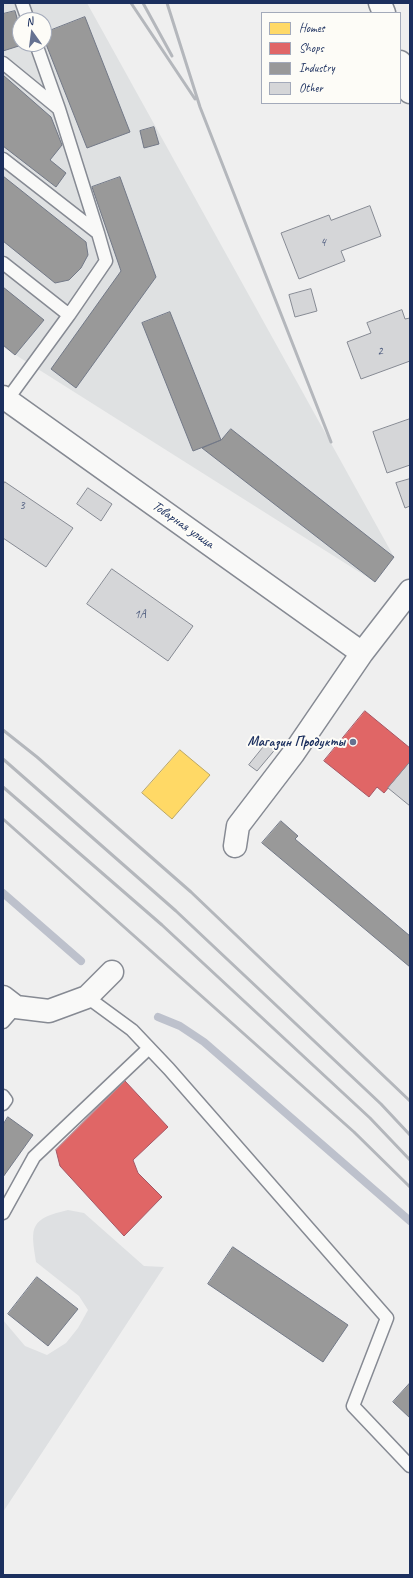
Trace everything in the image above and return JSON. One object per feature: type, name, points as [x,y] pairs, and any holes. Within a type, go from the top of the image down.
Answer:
[{"type":"street","points":[[401,65],[410,92]]},
{"type":"street","name":"Товарная улица","points":[[5,399],[362,653]]},
{"type":"street","points":[[235,846],[238,826],[293,754],[362,653],[410,591]]},
{"type":"street","points":[[7,1008],[49,1011],[87,997],[112,972]]},
{"type":"lane","points":[[5,399],[69,315],[106,261],[59,109],[39,52]]},
{"type":"lane","points":[[3,63],[59,109]]},
{"type":"lane","points":[[3,159],[98,233]]},
{"type":"lane","points":[[3,263],[69,315]]},
{"type":"lane","points":[[87,997],[132,1030],[169,1069],[387,1318],[353,1406],[410,1466]]},
{"type":"lane","points":[[3,1213],[34,1157],[149,1048]]},
{"type":"lane","points":[[3,1096],[6,1100],[3,1104]]},
{"type":"shaded area","points":[[3,3],[87,3],[394,557],[375,582],[3,347]]},
{"type":"shaded area","points":[[68,1210],[84,1213],[144,1266],[164,1267],[3,1512],[3,1320],[25,1346],[47,1355],[66,1343],[78,1328],[88,1310],[79,1296],[36,1262],[33,1232],[36,1226],[46,1217]]},
{"type":"building: Homes","points":[[180,750],[210,775],[172,819],[142,793]]},
{"type":"building: Shops","points":[[365,711],[410,748],[410,762],[384,793],[377,787],[369,797],[324,761]]},
{"type":"building: Shops","points":[[125,1081],[168,1127],[133,1160],[138,1173],[162,1197],[124,1236],[60,1166],[56,1150]]},
{"type":"building: Industry","points":[[15,11],[15,12],[12,12],[12,48],[3,51],[3,14]]},
{"type":"building: Industry","points":[[85,17],[130,132],[87,148],[49,52],[52,52],[52,30]]},
{"type":"building: Industry","points":[[3,75],[51,117],[62,145],[50,160],[66,173],[56,187],[3,146]]},
{"type":"building: Industry","points":[[154,127],[159,144],[144,148],[140,131]]},
{"type":"building: Industry","points":[[3,176],[86,242],[88,255],[81,268],[69,280],[55,283],[3,241]]},
{"type":"building: Industry","points":[[120,177],[156,277],[76,388],[51,369],[121,271],[92,187]]},
{"type":"building: Industry","points":[[3,287],[44,320],[15,355],[3,345]]},
{"type":"building: Industry","points":[[170,312],[221,440],[193,451],[142,323]]},
{"type":"building: Industry","points":[[231,429],[394,557],[375,582],[202,448],[221,440]]},
{"type":"building: Industry","points":[[281,821],[298,836],[295,839],[410,936],[410,967],[262,843]]},
{"type":"building: Industry","points":[[8,1117],[33,1135],[3,1177],[3,1125]]},
{"type":"building: Industry","points":[[233,1247],[348,1325],[323,1362],[208,1284]]},
{"type":"building: Industry","points":[[37,1277],[78,1309],[48,1346],[8,1314]]},
{"type":"building: Industry","points":[[410,1383],[410,1418],[393,1402]]},
{"type":"building: Other","points":[[370,206],[381,236],[341,251],[345,261],[299,279],[281,233],[329,215],[331,220]]},
{"type":"building: Other","points":[[311,289],[317,311],[295,317],[289,295]]},
{"type":"building: Other","points":[[402,310],[405,319],[410,318],[410,361],[361,379],[347,342],[371,333],[367,323]]},
{"type":"building: Other","points":[[410,419],[410,465],[387,473],[373,432]]},
{"type":"building: Other","points":[[410,479],[410,506],[405,508],[396,483]]},
{"type":"building: Other","points":[[5,482],[73,528],[46,567],[3,538],[3,485]]},
{"type":"building: Other","points":[[88,488],[112,504],[101,521],[77,504]]},
{"type":"building: Other","points":[[112,569],[193,626],[168,661],[87,604]]},
{"type":"building: Other","points":[[270,739],[278,746],[257,771],[249,765]]},
{"type":"building: Other","points":[[410,762],[410,806],[388,788]]},
{"type":"waterway","points":[[3,893],[81,961]]},
{"type":"waterway","points":[[158,1017],[180,1026],[204,1042],[410,1221]]},
{"type":"railway","points":[[131,3],[195,99]]},
{"type":"railway","points":[[143,3],[172,56]]},
{"type":"railway","points":[[167,3],[200,107],[331,442]]},
{"type":"railway","points":[[3,730],[37,757],[191,892],[410,1101]]},
{"type":"railway","points":[[3,759],[176,911],[381,1104],[410,1135]]},
{"type":"railway","points":[[3,787],[162,925],[370,1118],[410,1160]]},
{"type":"railway","points":[[3,819],[354,1132],[410,1187]]},
{"type":"place","name":"Магазин Продукты","points":[[353,742]]}]
